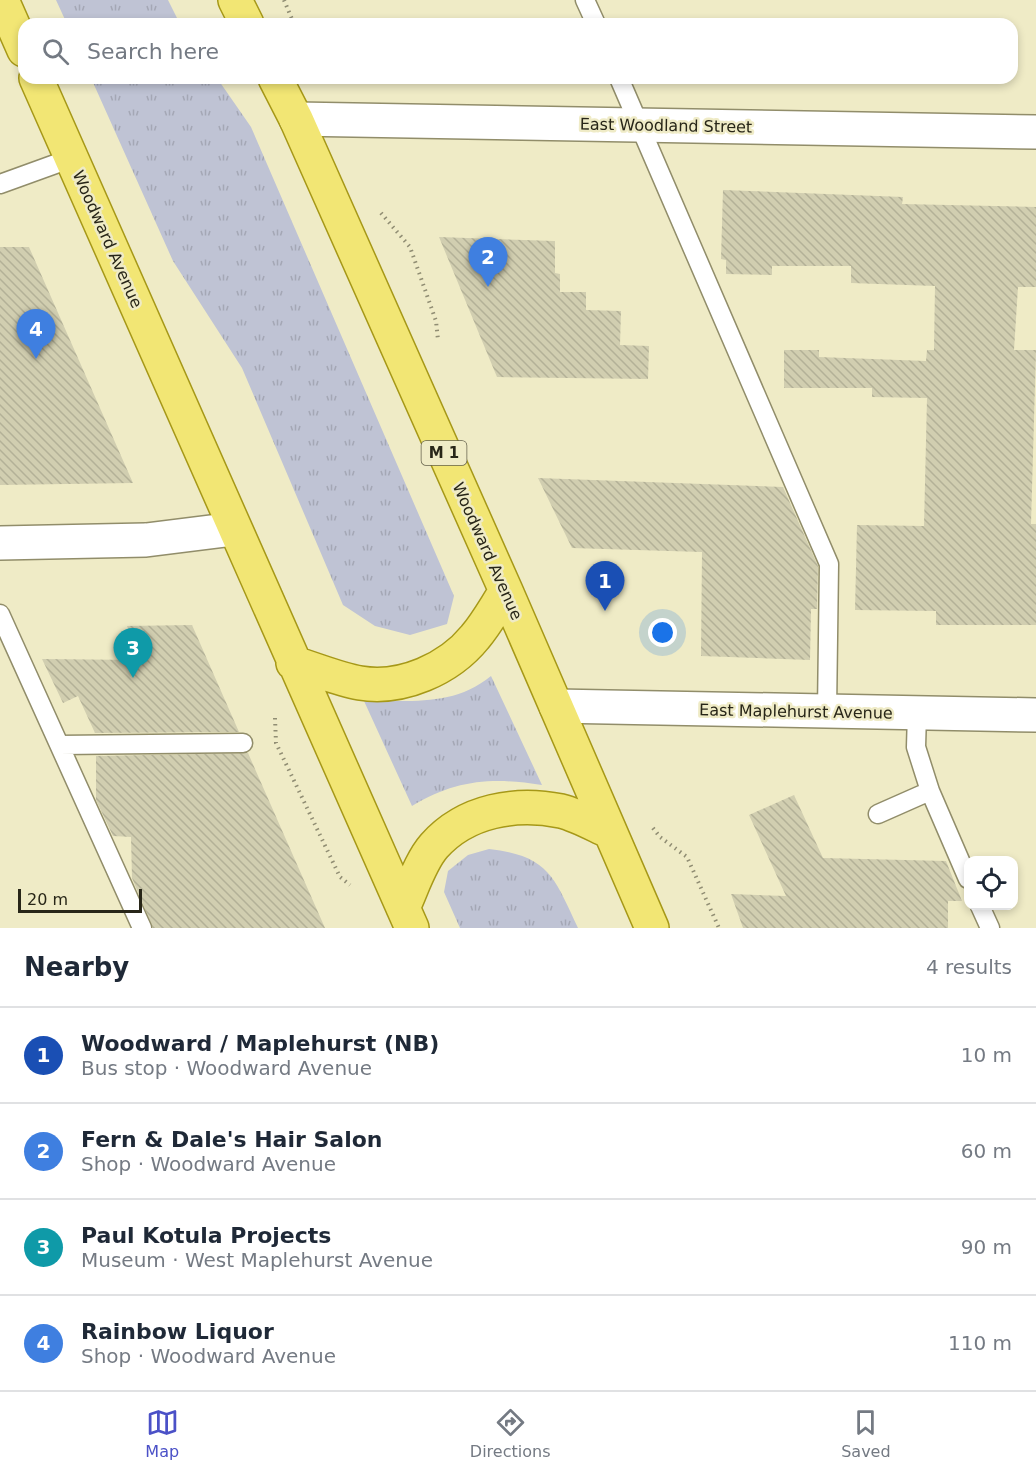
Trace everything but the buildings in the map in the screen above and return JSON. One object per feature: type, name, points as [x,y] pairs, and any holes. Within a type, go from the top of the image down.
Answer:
[{"type":"main road","points":[[2,0],[18,36]]},
{"type":"main road","points":[[235,0],[244,18]]},
{"type":"main road","name":"Woodward Avenue","points":[[39,84],[139,305],[234,529],[407,918]]},
{"type":"main road","name":"Woodward Avenue","points":[[278,84],[296,119],[506,591],[608,831],[652,928]]},
{"type":"main road","points":[[293,663],[361,683],[393,682],[418,677],[457,656],[476,637],[506,591]]},
{"type":"main road","points":[[407,918],[433,847],[457,826],[487,812],[522,806],[563,812],[608,831]]},
{"type":"street","name":"East Woodland Street","points":[[296,119],[1036,132]]},
{"type":"street","points":[[0,543],[146,540],[234,529]]},
{"type":"street","name":"East Maplehurst Avenue","points":[[556,706],[1036,715]]},
{"type":"lane","points":[[585,0],[593,18]]},
{"type":"lane","points":[[622,84],[829,564],[827,711]]},
{"type":"lane","points":[[0,184],[72,158]]},
{"type":"lane","points":[[0,614],[142,928]]},
{"type":"lane","points":[[917,713],[916,747],[930,792],[964,868]]},
{"type":"lane","points":[[60,745],[243,743]]},
{"type":"lane","points":[[878,814],[930,792]]},
{"type":"lane","points":[[982,910],[990,928]]},
{"type":"path","points":[[284,0],[292,18]]},
{"type":"path","points":[[381,212],[410,247],[436,321],[439,344]]},
{"type":"path","points":[[275,713],[276,743],[340,877],[356,890]]},
{"type":"path","points":[[650,824],[660,837],[687,857],[718,928]]},
{"type":"green space","points":[[56,0],[168,0],[177,18],[64,18]]},
{"type":"green space","points":[[94,84],[221,84],[251,127],[454,596],[447,624],[410,635],[375,626],[343,605],[242,368],[173,261]]},
{"type":"green space","points":[[491,676],[542,785],[507,781],[474,783],[443,791],[412,806],[364,701],[414,701],[446,697],[477,686]]},
{"type":"green space","points":[[489,849],[525,857],[547,872],[555,882],[578,928],[460,928],[444,892],[448,871],[468,855]]},
{"type":"place","name":"Fern & Dale's Hair Salon","points":[[488,287]]},
{"type":"place","name":"Rainbow Liquor","points":[[36,359]]},
{"type":"place","name":"Woodward / Maplehurst (NB)","points":[[605,611]]},
{"type":"place","name":"Paul Kotula Projects","points":[[133,678]]}]
